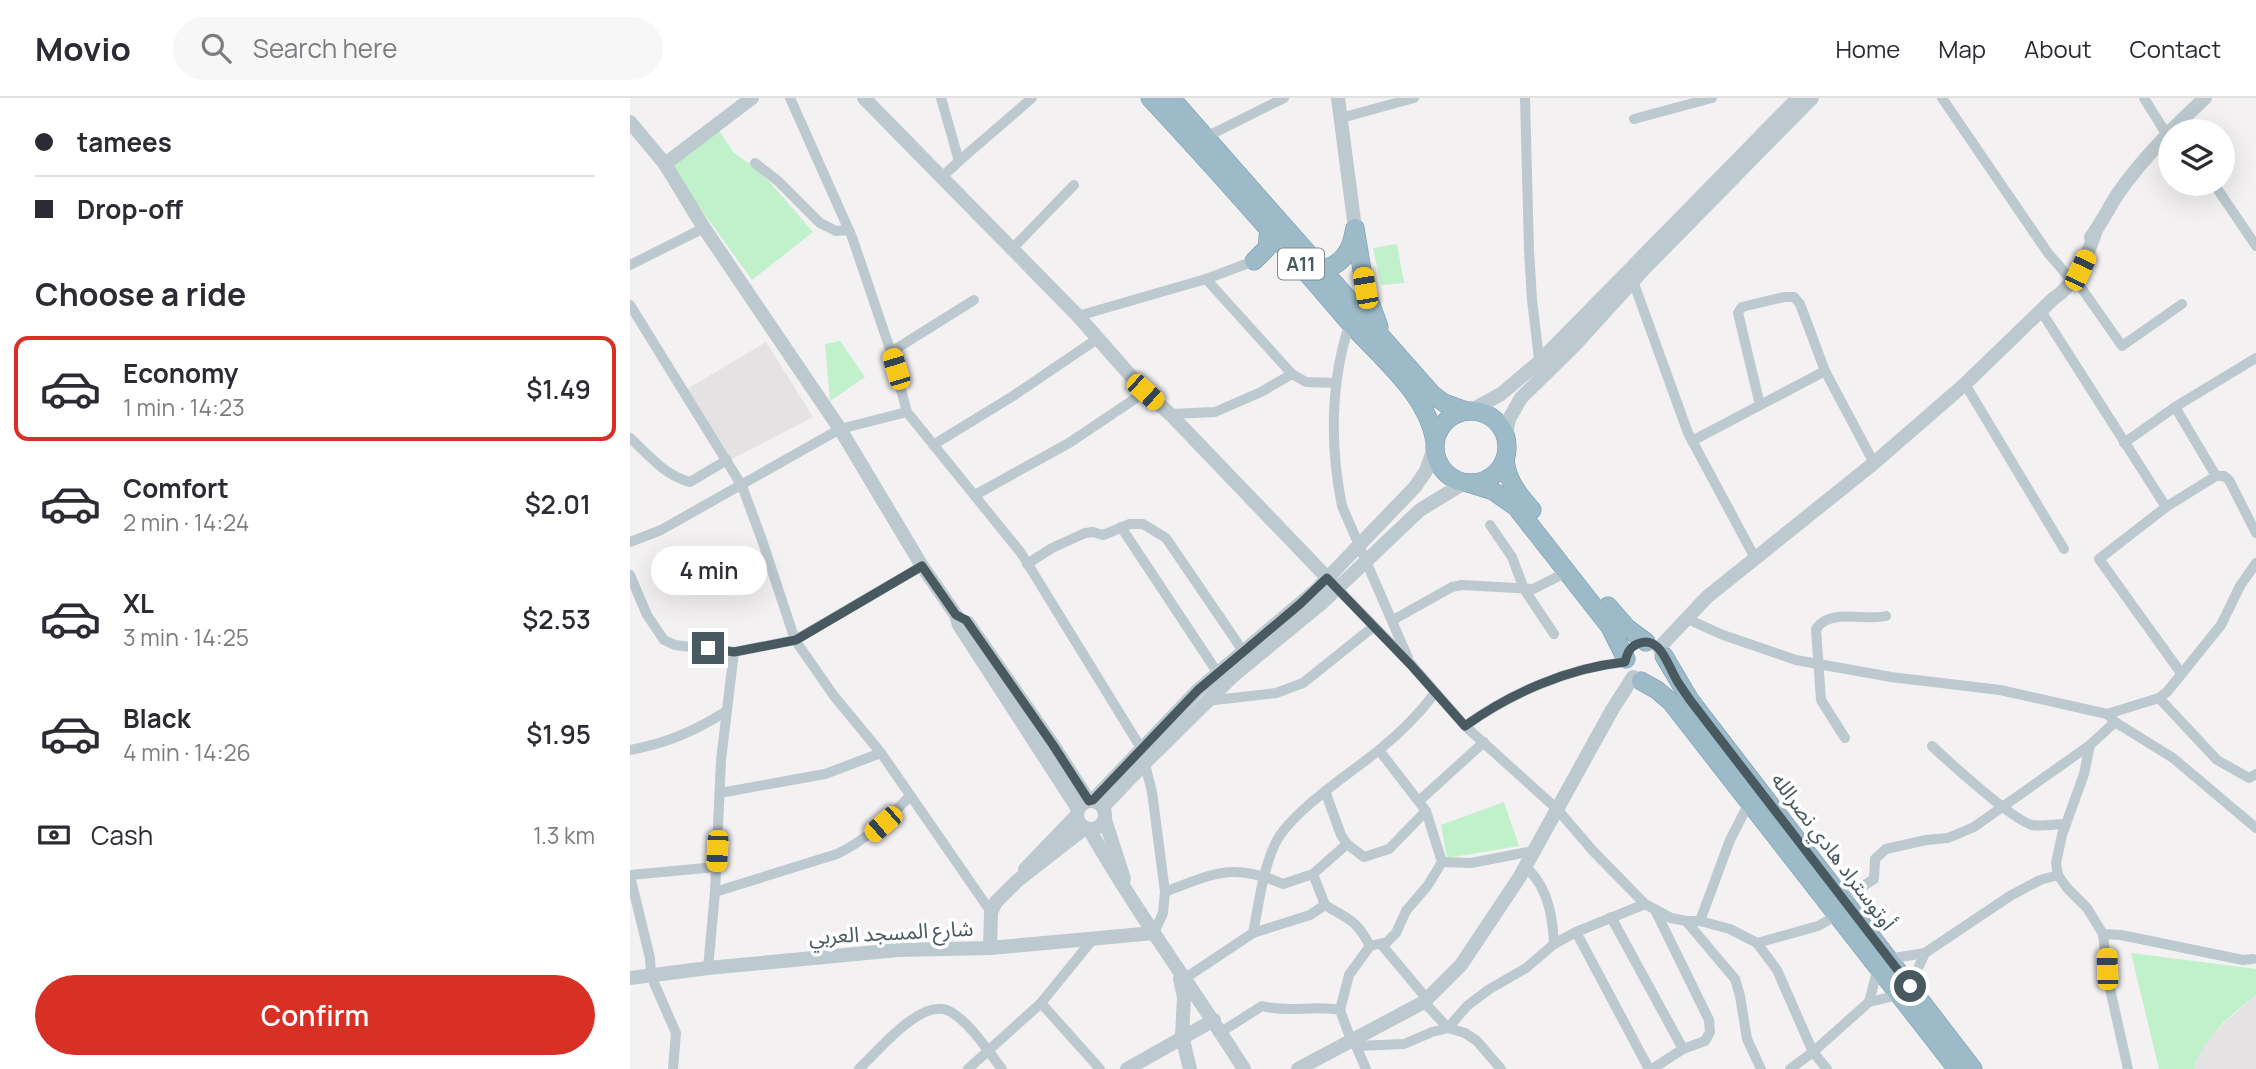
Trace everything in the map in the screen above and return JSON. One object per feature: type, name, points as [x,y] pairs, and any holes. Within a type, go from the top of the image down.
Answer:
[{"type":"highway","name":"أوتوستراد هادي نصرالله","points":[[1150,98],[1269,228],[1419,402],[1429,420],[1437,460],[1443,471],[1452,478],[1493,491],[1511,502],[1541,536],[1610,627],[1631,670],[1671,702],[1749,803],[1883,963],[1957,1069]]},
{"type":"highway","name":"A11","points":[[1171,98],[1432,394],[1444,403],[1483,413],[1494,419],[1505,438]]},
{"type":"highway","points":[[1254,261],[1268,247],[1269,228]]},
{"type":"highway","points":[[1321,269],[1333,266],[1344,258],[1352,243],[1355,228]]},
{"type":"highway","points":[[1355,228],[1367,295],[1388,346]]},
{"type":"highway","points":[[1254,261],[1292,254]]},
{"type":"highway","points":[[1435,445],[1438,430],[1445,421],[1455,414],[1469,411]]},
{"type":"highway","name":"أوتوستراد هادي نصرالله","points":[[1505,438],[1507,472],[1520,496],[1622,623],[1656,649],[1839,908]]},
{"type":"highway","points":[[1466,483],[1482,482],[1494,475],[1505,458]]},
{"type":"highway","points":[[1631,648],[1656,649],[1664,666],[1660,675],[1651,680],[1631,670],[1631,648]]},
{"type":"highway","name":"أوتوستراد هادي نصرالله","points":[[1904,991],[1973,1069]]},
{"type":"street","points":[[790,98],[849,230],[891,352],[908,412],[1027,564],[1143,755],[1165,892],[1163,913],[1154,933]]},
{"type":"street","points":[[864,98],[1078,316],[1145,392],[1170,414],[1410,664],[1465,726],[1557,809],[1644,904],[1671,918],[1700,921],[1730,929],[1756,943],[1777,970],[1813,1052],[1828,1069]]},
{"type":"street","points":[[941,98],[959,161]]},
{"type":"street","points":[[941,178],[1032,98]]},
{"type":"street","points":[[1206,137],[1284,98]]},
{"type":"street","points":[[1338,98],[1355,228]]},
{"type":"street","points":[[1341,118],[1414,98]]},
{"type":"street","points":[[1525,98],[1529,250],[1541,369]]},
{"type":"street","points":[[1634,119],[1712,98]]},
{"type":"street","points":[[1505,438],[1509,419],[1516,405],[1541,369],[1798,98]]},
{"type":"street","points":[[1469,411],[1541,369],[1574,345],[1812,98]]},
{"type":"street","points":[[1942,98],[2048,253],[2070,276],[2122,346],[2182,304]]},
{"type":"street","points":[[2144,98],[2162,119]]},
{"type":"street","points":[[2185,119],[2205,98]]},
{"type":"street","points":[[665,164],[743,101]]},
{"type":"street","points":[[630,122],[665,164],[704,228],[840,429],[922,566],[956,615],[966,620],[1046,734],[1091,809],[1135,903]]},
{"type":"street","points":[[1656,649],[1706,597],[1874,463],[1965,384],[2053,299],[2065,291],[2070,276],[2080,270],[2096,230],[2117,195],[2158,148]]},
{"type":"street","points":[[755,163],[778,181],[820,223],[836,231],[849,230]]},
{"type":"street","points":[[1011,250],[1074,184]]},
{"type":"street","points":[[2222,196],[2256,246]]},
{"type":"street","points":[[630,265],[704,228]]},
{"type":"street","points":[[1078,316],[1206,279],[1254,261]]},
{"type":"street","points":[[1206,279],[1292,374],[1306,382],[1336,383]]},
{"type":"street","points":[[1633,281],[1671,392],[1692,441],[1755,558]]},
{"type":"street","points":[[1760,405],[1738,313],[1742,307],[1784,296],[1794,297],[1800,304],[1825,371],[1874,463]]},
{"type":"street","points":[[891,352],[974,300]]},
{"type":"street","points":[[630,305],[742,486],[796,640],[835,696],[881,753],[990,912]]},
{"type":"street","points":[[2041,311],[2166,507]]},
{"type":"street","points":[[1350,323],[1336,383],[1334,428],[1342,506],[1410,664]]},
{"type":"street","points":[[933,445],[1013,396],[1097,339]]},
{"type":"street","points":[[2124,443],[2175,407],[2256,358]]},
{"type":"street","points":[[1692,441],[1825,371]]},
{"type":"street","points":[[1170,414],[1215,411],[1261,392],[1292,374]]},
{"type":"street","points":[[1965,384],[2064,549]]},
{"type":"street","points":[[975,495],[1069,443],[1145,392]]},
{"type":"street","points":[[2175,407],[2216,476]]},
{"type":"street","points":[[630,542],[661,530],[840,429],[908,412]]},
{"type":"street","points":[[630,438],[651,460],[670,474],[690,482],[727,460]]},
{"type":"street","points":[[1143,755],[1206,701],[1332,583],[1359,544],[1415,487],[1426,471],[1435,445]]},
{"type":"street","points":[[2181,673],[2099,559],[2166,507],[2216,476],[2224,475],[2229,480],[2256,533]]},
{"type":"street","points":[[1244,1069],[1087,829],[1079,823],[1217,672],[1300,604],[1366,560],[1420,510],[1466,483]]},
{"type":"street","points":[[1027,564],[1052,548],[1084,533],[1093,531],[1103,535],[1130,524],[1143,524],[1166,538],[1243,651]]},
{"type":"street","points":[[1490,525],[1512,557],[1524,589],[1554,634]]},
{"type":"street","points":[[1121,527],[1217,672]]},
{"type":"street","points":[[1756,943],[1818,926],[1874,879],[1875,859],[1886,849],[1955,836],[1974,827],[2090,745],[2111,718],[2159,698],[2221,625],[2240,586],[2256,563]]},
{"type":"street","points":[[630,575],[647,615],[664,640],[675,645],[734,652],[796,640],[922,566]]},
{"type":"street","points":[[1393,620],[1452,587],[1462,585],[1524,589],[1545,584],[1567,572]]},
{"type":"street","points":[[1845,738],[1821,700],[1816,629],[1821,622],[1843,617],[1886,617]]},
{"type":"street","points":[[1685,618],[1776,654],[1891,677],[2000,690],[2111,718],[2173,758],[2256,828]]},
{"type":"street","points":[[1206,701],[1276,693],[1303,683],[1373,627]]},
{"type":"street","points":[[708,968],[725,712],[734,652]]},
{"type":"street","points":[[1465,726],[1493,706],[1522,692],[1571,675],[1631,670]]},
{"type":"street","points":[[1298,1069],[1353,1043],[1425,1001],[1469,956],[1525,867],[1631,670]]},
{"type":"street","points":[[1254,933],[1264,876],[1275,843],[1281,834],[1325,791],[1379,750],[1424,708],[1435,693]]},
{"type":"street","points":[[2159,698],[2217,760],[2249,778],[2256,774]]},
{"type":"street","points":[[630,750],[663,743],[704,726],[725,712]]},
{"type":"street","points":[[1419,801],[1484,742]]},
{"type":"street","points":[[2090,745],[2084,774],[2065,824],[2057,856],[2058,875],[2087,908],[2104,934],[2108,980],[2128,1069]]},
{"type":"street","points":[[1932,746],[2004,807],[2031,825],[2065,824]]},
{"type":"street","points":[[1366,1069],[1340,1010],[1349,975],[1376,945],[1396,933],[1406,911],[1429,885],[1442,862],[1426,811],[1379,750]]},
{"type":"street","points":[[720,793],[825,774],[881,753]]},
{"type":"street","points":[[1325,791],[1341,835],[1362,857],[1381,853],[1405,834],[1426,811]]},
{"type":"street","points":[[715,892],[837,854],[869,836],[910,796]]},
{"type":"street","points":[[1700,921],[1730,840],[1749,803]]},
{"type":"street","points":[[990,948],[990,912],[1000,896],[1087,829],[1096,828],[1091,809]]},
{"type":"street","points":[[1017,881],[1032,860],[1091,809]]},
{"type":"street","points":[[1165,892],[1197,879],[1232,870],[1264,876],[1283,884],[1313,874],[1347,844]]},
{"type":"street","points":[[1442,862],[1480,862],[1533,851]]},
{"type":"street","points":[[673,1069],[676,1033],[651,976],[645,936],[630,875],[716,867]]},
{"type":"street","points":[[1525,867],[1540,883],[1553,927],[1554,944]]},
{"type":"street","points":[[1313,874],[1325,905],[1352,919],[1448,1028]]},
{"type":"street","points":[[1869,1002],[1883,963],[1925,953],[2010,896],[2040,880],[2058,875]]},
{"type":"street","points":[[1448,1028],[1467,1006],[1526,968],[1554,944],[1644,904]]},
{"type":"street","points":[[1184,979],[1254,933],[1310,915],[1325,905]]},
{"type":"street","points":[[1576,932],[1650,1069],[1683,1049],[1704,1041],[1710,1032],[1710,1023],[1656,910]]},
{"type":"street","points":[[1611,917],[1683,1049]]},
{"type":"street","points":[[1686,921],[1735,979],[1746,1039],[1761,1069]]},
{"type":"street","name":"شارع المسجد العربي","points":[[630,978],[898,950],[990,948],[1154,933]]},
{"type":"street","points":[[2104,934],[2122,935],[2243,961],[2253,959]]},
{"type":"street","points":[[968,1069],[1041,1003],[1093,939]]},
{"type":"street","points":[[1790,1069],[1869,1002],[1904,991],[1925,953]]},
{"type":"street","points":[[1175,964],[1184,997],[1182,1036],[1190,1069]]},
{"type":"street","points":[[1041,1003],[1100,1069]]},
{"type":"street","points":[[1127,1069],[1182,1036],[1217,1026],[1262,1006],[1277,1010],[1326,1007],[1340,1010]]},
{"type":"street","points":[[859,1069],[907,1024],[931,1009],[949,1010],[960,1019],[1002,1069]]},
{"type":"street","points":[[1353,1043],[1405,1044],[1448,1028],[1465,1033],[1477,1041],[1501,1069]]},
{"type":"shaded area","points":[[766,342],[813,417],[732,459],[687,389]]},
{"type":"shaded area","points":[[2256,995],[2256,1069],[2194,1069],[2212,1034]]},
{"type":"green space","points":[[719,131],[734,153],[760,171],[813,232],[752,280],[670,166]]},
{"type":"green space","points":[[1397,244],[1404,283],[1381,285],[1373,248]]},
{"type":"green space","points":[[840,341],[865,377],[830,401],[825,344]]},
{"type":"green space","points":[[1504,802],[1519,846],[1447,858],[1441,825]]},
{"type":"green space","points":[[2131,953],[2256,969],[2256,995],[2211,1036],[2194,1069],[2159,1069]]},
{"type":"route","points":[[708,648],[734,652],[796,640],[922,566],[956,615],[966,620],[1089,801],[1093,800],[1198,690],[1327,578],[1465,726],[1493,706],[1522,692],[1571,675],[1625,662],[1629,650],[1634,646],[1651,643],[1661,650],[1690,700],[1910,986]]}]
